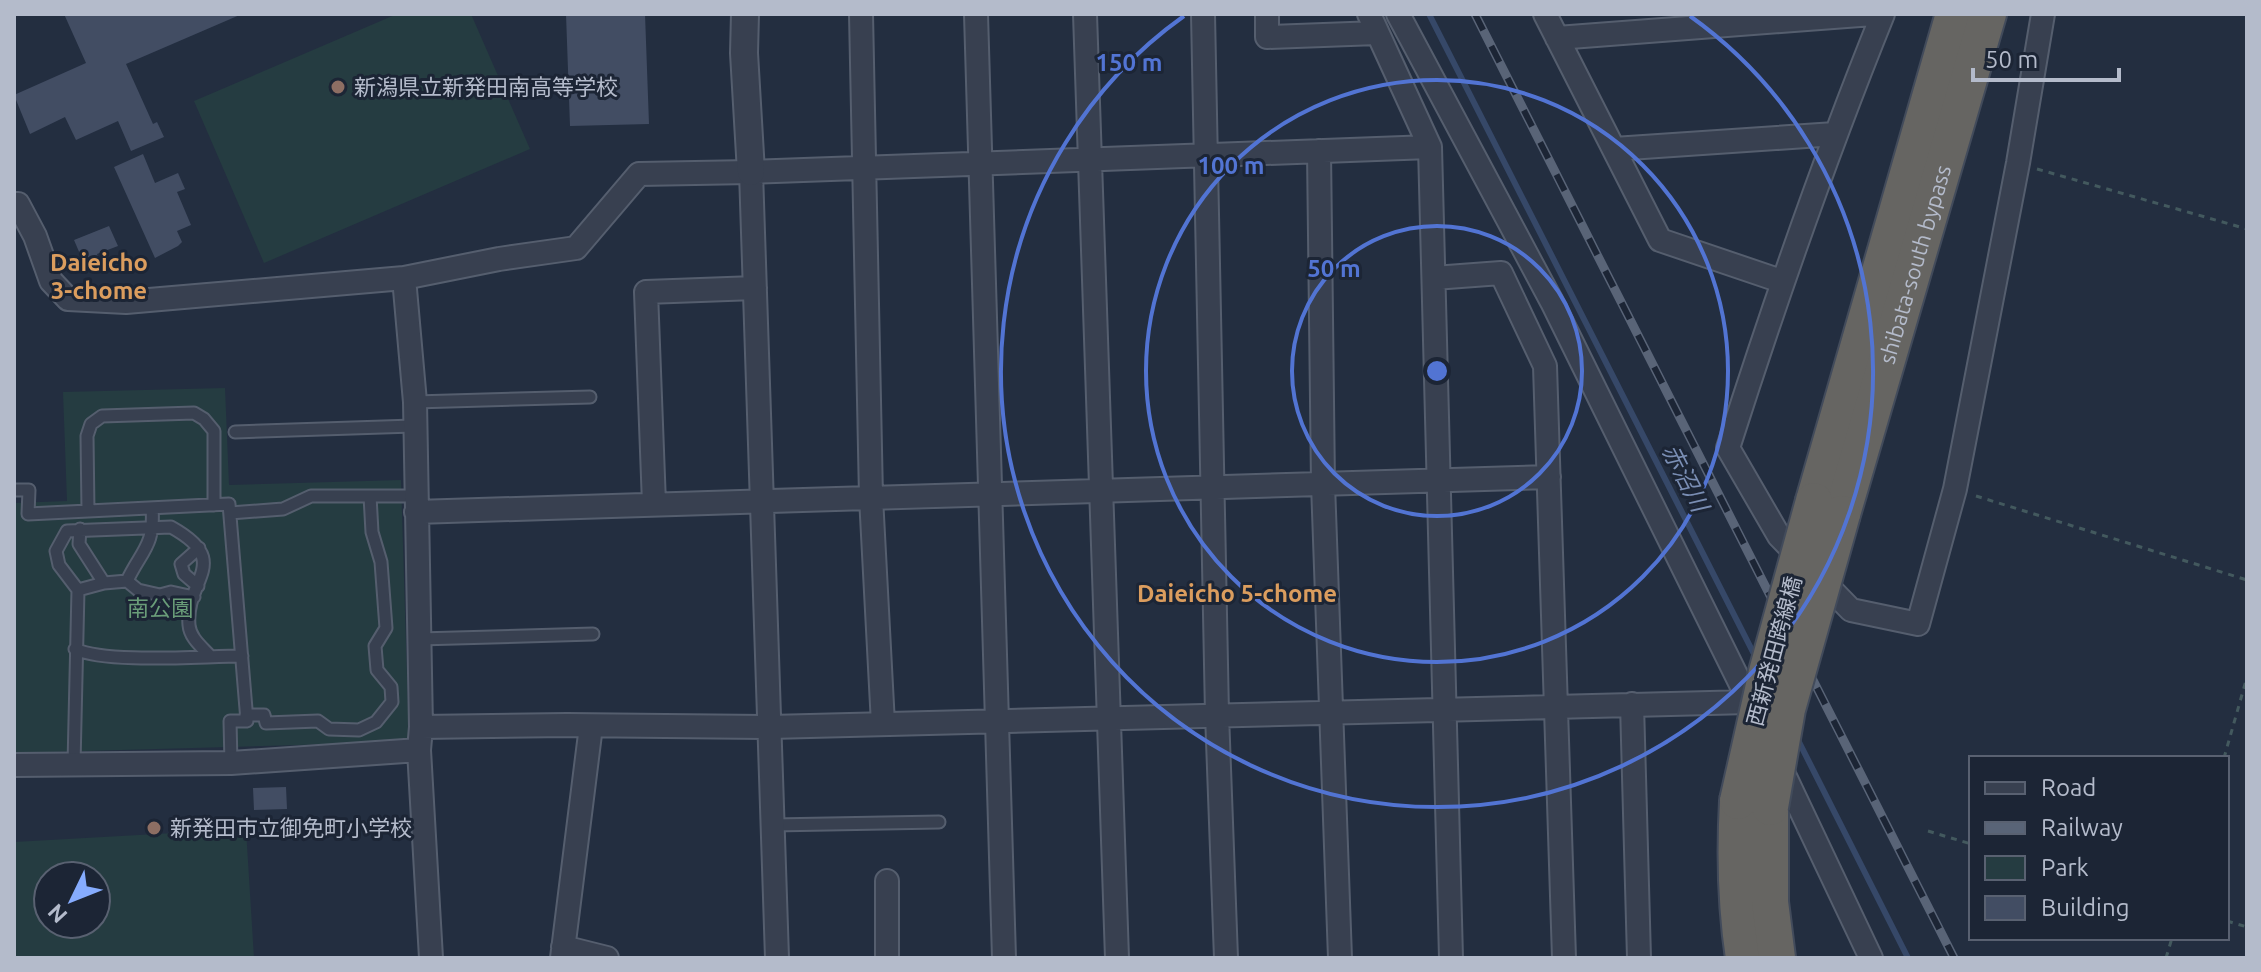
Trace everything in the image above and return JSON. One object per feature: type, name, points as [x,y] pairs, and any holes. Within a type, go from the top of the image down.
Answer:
[{"type":"highway","name":"shibata-south bypass","points":[[1828,507],[1954,14]]},
{"type":"highway","name":"shibata-south bypass","points":[[1828,507],[1988,14]]},
{"type":"highway","name":"西新発田跨線橋","points":[[1754,804],[1767,672],[1828,507]]},
{"type":"highway","points":[[1744,958],[1734,864],[1754,804]]},
{"type":"highway","points":[[1754,804],[1777,958]]},
{"type":"street","points":[[745,14],[777,958]]},
{"type":"street","points":[[861,14],[871,497],[883,724]]},
{"type":"street","points":[[976,14],[1004,958]]},
{"type":"street","points":[[1085,14],[1117,958]]},
{"type":"street","points":[[1203,14],[1217,714],[1226,958]]},
{"type":"street","points":[[1267,14],[1267,37],[1373,23],[1430,147],[1451,958]]},
{"type":"street","points":[[1398,14],[1552,302],[1871,958]]},
{"type":"street","points":[[1545,14],[1660,240],[1781,281]]},
{"type":"street","points":[[1557,38],[1689,21],[1873,14]]},
{"type":"street","points":[[1883,14],[1781,281],[1728,448],[1779,536],[1851,610],[1918,624],[1955,489],[2018,163],[2043,14]]},
{"type":"street","points":[[1614,149],[1835,134]]},
{"type":"street","points":[[14,204],[18,204],[35,236],[51,281],[68,299],[126,302],[404,278],[576,248],[639,174],[1430,147]]},
{"type":"street","points":[[1319,151],[1323,484],[1340,958]]},
{"type":"street","points":[[1434,278],[1501,273],[1545,366],[1564,958]]},
{"type":"street","points":[[404,278],[415,402],[420,738],[431,958]]},
{"type":"street","points":[[654,504],[646,292],[755,288]]},
{"type":"street","points":[[415,504],[654,504],[1549,477]]},
{"type":"street","points":[[14,765],[231,763],[420,738],[591,726],[770,727],[1749,702]]},
{"type":"street","points":[[1632,704],[1639,958]]},
{"type":"street","points":[[591,726],[563,953],[607,958]]},
{"type":"street","points":[[887,881],[887,958]]},
{"type":"lane","points":[[415,402],[590,397]]},
{"type":"lane","points":[[88,511],[87,436],[91,424],[102,416],[194,413],[204,419],[214,431],[214,505]]},
{"type":"lane","points":[[235,432],[413,426]]},
{"type":"lane","points":[[14,490],[29,490],[28,514],[229,504],[247,721],[230,721],[231,763]]},
{"type":"lane","points":[[230,513],[283,509],[311,496],[370,496],[415,504]]},
{"type":"lane","points":[[246,715],[264,715],[266,723],[318,721],[329,729],[359,730],[376,722],[392,702],[391,687],[377,670],[375,646],[386,628],[381,562],[372,532],[370,496]]},
{"type":"lane","points":[[127,581],[148,547],[154,526],[152,508]]},
{"type":"lane","points":[[74,764],[78,590],[59,565],[56,551],[67,531],[154,526],[171,527],[186,535],[199,548],[204,562],[189,623],[192,636],[210,656]]},
{"type":"lane","points":[[80,529],[79,544],[104,583]]},
{"type":"lane","points":[[196,591],[181,564],[199,548]]},
{"type":"lane","points":[[78,590],[127,581],[138,590],[160,595],[196,591]]},
{"type":"lane","points":[[419,639],[593,634]]},
{"type":"lane","points":[[75,649],[86,654],[112,657],[242,656]]},
{"type":"lane","points":[[773,825],[939,822]]},
{"type":"path","points":[[2018,163],[2247,229]]},
{"type":"path","points":[[1955,489],[2247,580]]},
{"type":"path","points":[[2225,756],[2247,677]]},
{"type":"path","points":[[1928,831],[1969,843]]},
{"type":"green space","points":[[397,14],[471,14],[530,149],[264,263],[194,101]]},
{"type":"green space","name":"南公園","points":[[225,388],[229,485],[401,480],[409,742],[14,753],[14,503],[67,501],[63,392]]},
{"type":"green space","points":[[246,829],[254,958],[14,958],[14,842]]},
{"type":"building","points":[[64,14],[242,14],[126,64],[153,124],[157,122],[164,137],[131,151],[118,121],[76,140],[65,117],[30,134],[14,95],[86,63]]},
{"type":"building","points":[[566,14],[645,14],[649,124],[570,126]]},
{"type":"building","points":[[143,154],[155,183],[178,173],[185,189],[177,192],[191,225],[177,231],[182,242],[178,246],[155,258],[114,167]]},
{"type":"building","points":[[109,226],[118,246],[97,254],[100,262],[86,268],[74,240]]},
{"type":"building","points":[[286,787],[287,809],[254,810],[253,788]]},
{"type":"waterway","name":"赤沼川","points":[[1429,14],[1757,660]]},
{"type":"waterway","name":"赤沼川","points":[[1797,738],[1908,958]]},
{"type":"railway","points":[[1475,14],[1954,958]]},
{"type":"place","name":"新潟県立新発田南高等学校","points":[[338,87]]},
{"type":"place","name":"新発田市立御免町小学校","points":[[154,828]]},
{"type":"district","name":"Daieicho 3-chome","points":[[99,277]]},
{"type":"district","name":"Daieicho 5-chome","points":[[1237,594]]}]
